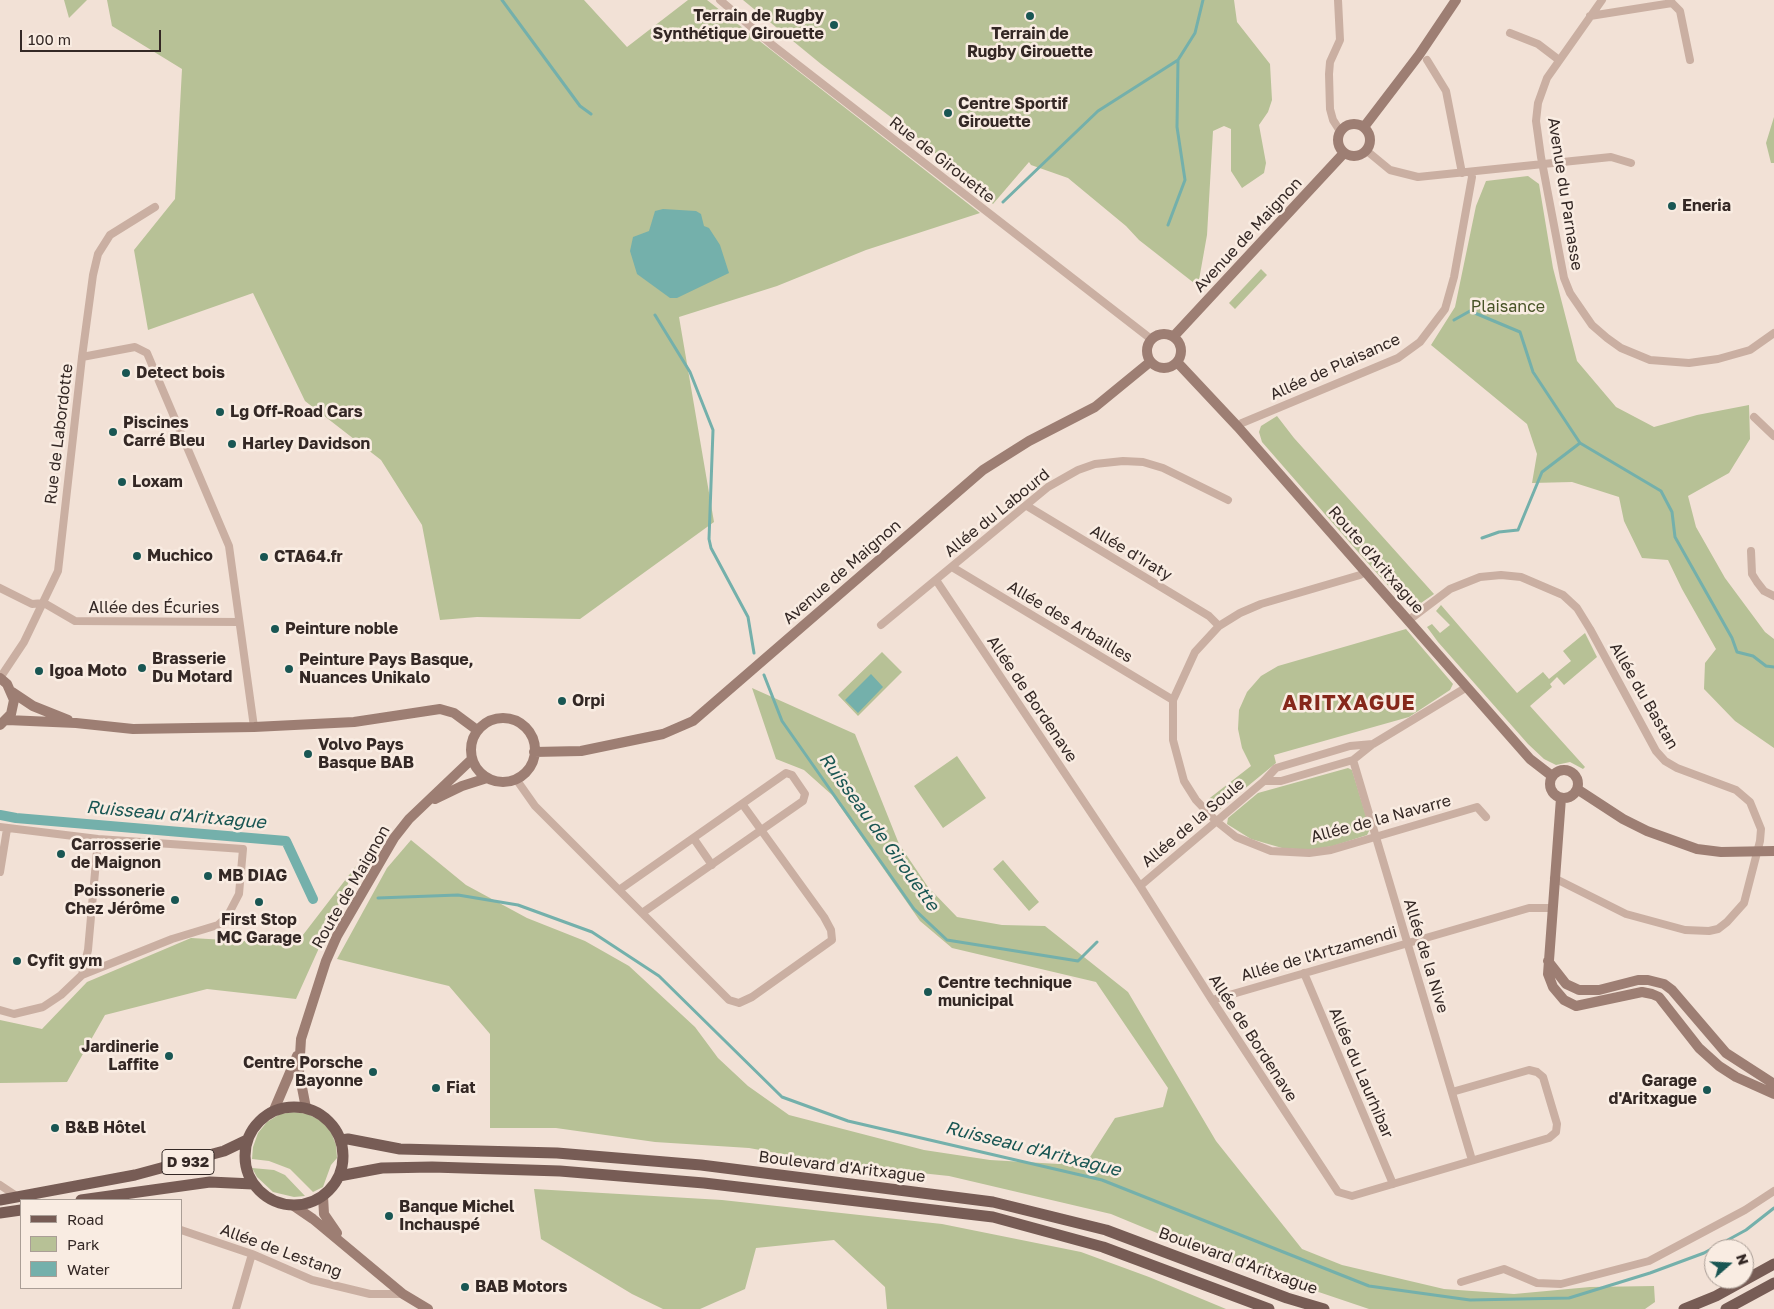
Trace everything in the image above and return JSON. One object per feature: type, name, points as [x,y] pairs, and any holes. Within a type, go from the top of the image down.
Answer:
[{"type":"main road","points":[[285,1107],[306,1108],[329,1121],[341,1140],[343,1158],[339,1176],[323,1196],[303,1205],[294,1206],[278,1203],[264,1196],[252,1184],[245,1164],[246,1140],[257,1122],[274,1110],[285,1107]]},
{"type":"main road","name":"Boulevard d'Aritxague","points":[[341,1140],[348,1139],[400,1149],[557,1153],[701,1165],[993,1202],[1106,1230],[1287,1298],[1324,1309]]},
{"type":"main road","name":"D 932","points":[[0,1200],[167,1167],[225,1151],[246,1140]]},
{"type":"main road","name":"Boulevard d'Aritxague","points":[[339,1176],[382,1168],[422,1167],[560,1171],[704,1183],[992,1217],[1103,1247],[1269,1309]]},
{"type":"main road","name":"D 932","points":[[88,1199],[210,1182],[252,1184]]},
{"type":"main road","points":[[0,1213],[20,1210]]},
{"type":"main road","points":[[1684,1309],[1716,1296],[1774,1264]]},
{"type":"main road","points":[[1726,1309],[1774,1283]]},
{"type":"street","name":"Rue de Girouette","points":[[720,0],[779,50],[1151,339]]},
{"type":"street","points":[[1338,0],[1340,40],[1330,62],[1330,109],[1333,120],[1340,131],[1338,142],[1344,153],[1355,157],[1366,152],[1371,139],[1364,127],[1354,124],[1340,131]]},
{"type":"street","points":[[1364,127],[1420,55],[1456,0]]},
{"type":"street","name":"Avenue du Parnasse","points":[[1602,0],[1544,84],[1538,104],[1536,121],[1564,278],[1580,308],[1606,338],[1621,348],[1650,360],[1688,363],[1743,353],[1774,333]]},
{"type":"street","points":[[1590,16],[1670,1],[1680,11],[1684,22],[1690,60]]},
{"type":"street","points":[[1510,33],[1538,44],[1559,60]]},
{"type":"street","points":[[1427,60],[1446,91],[1462,173]]},
{"type":"street","points":[[1366,152],[1390,170],[1408,176],[1462,173],[1611,157],[1631,163]]},
{"type":"street","name":"Avenue de Maignon","points":[[1174,336],[1344,153]]},
{"type":"street","name":"Allée de Plaisance","points":[[1238,427],[1242,423],[1398,358],[1420,342],[1432,329],[1447,301],[1459,253],[1472,178],[1471,172]]},
{"type":"street","name":"Rue de Labordotte","points":[[0,678],[16,656],[58,572],[82,357],[93,275],[98,254],[110,236],[156,207]]},
{"type":"street","points":[[1164,333],[1174,336],[1181,347],[1182,353],[1177,362],[1172,366],[1160,368],[1150,362],[1146,348],[1151,339],[1164,333]]},
{"type":"street","points":[[82,357],[135,347],[147,353],[229,546],[254,727]]},
{"type":"street","name":"Avenue de Maignon","points":[[534,752],[591,749],[663,734],[693,721],[984,470],[1023,445],[1094,407],[1150,362]]},
{"type":"street","name":"Route d'Aritxague","points":[[1177,362],[1238,427],[1530,759],[1552,776]]},
{"type":"street","points":[[1754,417],[1774,436]]},
{"type":"street","name":"Allée du Labourd","points":[[881,625],[1048,487],[1078,470],[1095,464],[1123,461],[1143,462],[1163,468],[1228,500]]},
{"type":"street","name":"Allée d'Iraty","points":[[1027,506],[1209,616],[1220,626]]},
{"type":"street","points":[[1751,551],[1752,574],[1764,591],[1774,596]]},
{"type":"street","name":"Allée des Arbailles","points":[[952,567],[1173,700]]},
{"type":"street","name":"Allée de la Navarre","points":[[1366,571],[1360,575],[1260,604],[1240,613],[1220,626],[1195,652],[1173,700],[1173,740],[1178,766],[1196,800],[1216,821],[1236,837],[1271,851],[1310,853],[1331,850],[1477,807],[1486,817]]},
{"type":"street","name":"Allée du Bastan","points":[[1409,620],[1450,589],[1480,577],[1501,575],[1521,577],[1539,583],[1562,595],[1577,608],[1590,628],[1610,662],[1633,710],[1656,751],[1665,761],[1677,768],[1736,790],[1750,802],[1761,829],[1744,903],[1728,922],[1718,929],[1709,931],[1685,930],[1626,914],[1554,878]]},
{"type":"street","name":"Allée de Bordenave","points":[[936,580],[1140,886],[1338,1192],[1352,1196],[1549,1138],[1556,1132],[1557,1124],[1543,1077],[1537,1072],[1529,1070],[1452,1092]]},
{"type":"street","name":"Allée des Écuries","points":[[0,588],[32,604],[44,603],[75,621],[239,622]]},
{"type":"street","points":[[0,678],[8,684],[12,692],[14,707],[3,723]]},
{"type":"street","name":"Allée de la Soule","points":[[1264,781],[1281,781],[1353,760],[1373,744],[1467,687]]},
{"type":"street","points":[[12,692],[33,706],[76,723]]},
{"type":"street","points":[[3,723],[76,723],[133,729],[254,727],[354,722],[440,709],[454,712],[477,730]]},
{"type":"street","points":[[494,719],[515,720],[525,727],[530,734],[534,752],[529,768],[516,779],[497,782],[481,773],[472,759],[471,744],[477,730],[494,719]]},
{"type":"street","name":"Allée de la Soule","points":[[1140,886],[1264,781],[1276,768],[1350,746],[1373,744]]},
{"type":"street","name":"Route de Maignon","points":[[274,1110],[299,1051],[319,980],[337,936],[394,838],[409,819],[472,759]]},
{"type":"street","name":"Allée de la Nive","points":[[1353,760],[1472,1160]]},
{"type":"street","points":[[1561,770],[1570,771],[1578,781],[1577,789],[1572,796],[1561,798],[1551,789],[1552,776],[1561,770]]},
{"type":"street","points":[[619,890],[743,805],[786,773],[792,774],[805,794],[803,801],[642,913]]},
{"type":"street","name":"Route de Maignon","points":[[425,804],[462,786],[488,778]]},
{"type":"street","points":[[516,779],[535,806],[729,1000],[739,1003],[752,997],[824,948],[832,940],[831,930],[743,805]]},
{"type":"street","points":[[1577,789],[1623,819],[1697,849],[1721,852],[1774,851]]},
{"type":"street","points":[[1561,798],[1548,961],[1548,974],[1553,987],[1570,1005],[1583,1006],[1642,992],[1652,994],[1659,998],[1699,1048],[1719,1066],[1736,1077],[1774,1094]]},
{"type":"street","points":[[0,872],[4,828],[98,839],[243,849],[239,894],[227,918],[218,925],[172,939],[82,975],[61,995],[43,1007],[14,1014],[0,1010]]},
{"type":"street","points":[[82,975],[88,950],[98,839]]},
{"type":"street","points":[[694,839],[712,865]]},
{"type":"street","name":"Allée de l'Artzamendi","points":[[1212,1000],[1529,908],[1551,908]]},
{"type":"street","points":[[1548,961],[1566,984],[1579,990],[1598,990],[1638,980],[1648,980],[1664,984],[1672,990],[1726,1053],[1774,1084]]},
{"type":"street","name":"Allée du Laurhibar","points":[[1304,973],[1393,1184]]},
{"type":"street","name":"Route de Maignon","points":[[299,1051],[299,1072],[306,1108]]},
{"type":"street","points":[[0,1185],[18,1197]]},
{"type":"street","points":[[1461,1282],[1504,1269],[1536,1283],[1561,1284],[1649,1261],[1745,1210],[1774,1191]]},
{"type":"street","points":[[323,1196],[324,1214],[330,1226],[368,1266]]},
{"type":"street","points":[[294,1206],[313,1219],[403,1294],[428,1309]]},
{"type":"street","name":"Allée de Lestang","points":[[182,1230],[252,1254],[312,1280],[370,1294],[403,1294]]},
{"type":"street","points":[[236,1309],[252,1254]]},
{"type":"green space","points":[[64,0],[87,0],[69,18]]},
{"type":"green space","points":[[107,0],[584,0],[627,47],[688,0],[707,0],[980,213],[866,250],[777,286],[679,317],[714,522],[580,619],[477,617],[440,620],[422,525],[381,460],[305,401],[253,293],[148,330],[134,250],[175,199],[182,69],[112,26]]},
{"type":"green space","points":[[743,0],[1234,0],[1237,22],[1270,64],[1272,100],[1268,112],[1259,125],[1266,163],[1264,173],[1242,188],[1231,171],[1231,129],[1224,126],[1213,131],[1207,235],[1199,280],[1194,283],[1139,240],[1126,226],[1068,178],[1031,165],[1029,162],[993,204],[917,137],[821,64]]},
{"type":"green space","points":[[1774,117],[1774,163],[1771,163],[1766,143]]},
{"type":"green space","name":"Plaisance","points":[[1528,176],[1539,184],[1553,268],[1577,361],[1616,407],[1654,427],[1697,415],[1749,405],[1750,439],[1729,473],[1688,496],[1696,527],[1725,578],[1765,632],[1774,639],[1774,748],[1735,721],[1704,689],[1705,663],[1716,649],[1668,560],[1642,558],[1624,521],[1619,497],[1572,482],[1532,483],[1537,454],[1527,424],[1431,345],[1455,307],[1476,206],[1486,181]]},
{"type":"green space","points":[[1261,269],[1267,275],[1235,309],[1229,303]]},
{"type":"green space","points":[[1277,416],[1294,438],[1434,594],[1415,605],[1400,599],[1358,552],[1262,442],[1259,432],[1261,426]]},
{"type":"green space","points":[[1441,605],[1517,693],[1543,672],[1549,679],[1571,661],[1563,651],[1585,633],[1597,657],[1564,685],[1557,677],[1550,684],[1552,687],[1530,706],[1585,767],[1583,769],[1570,762],[1556,765],[1544,759],[1528,744],[1438,642],[1427,627],[1432,624],[1440,633],[1450,625],[1436,611]]},
{"type":"green space","points":[[1406,629],[1453,684],[1450,690],[1409,717],[1274,755],[1276,763],[1220,809],[1212,808],[1206,801],[1251,766],[1242,748],[1238,729],[1239,710],[1247,692],[1261,676],[1278,666]]},
{"type":"green space","points":[[882,652],[902,672],[858,716],[838,695]]},
{"type":"green space","points":[[752,688],[855,734],[899,844],[928,887],[957,917],[1002,925],[1045,926],[1128,992],[1216,1141],[1302,1249],[1342,1265],[1444,1289],[1514,1294],[1590,1287],[1654,1286],[1655,1302],[1645,1309],[1369,1309],[1215,1257],[1111,1214],[949,1176],[844,1165],[749,1148],[655,1142],[556,1128],[490,1128],[490,1034],[449,986],[337,959],[387,868],[411,840],[466,885],[527,918],[585,941],[629,966],[695,1027],[718,1058],[748,1086],[789,1115],[924,1150],[990,1160],[1059,1164],[1090,1157],[1115,1118],[1163,1107],[1168,1088],[1096,982],[952,948],[920,921],[832,795],[804,770],[776,759]]},
{"type":"green space","points":[[957,756],[986,798],[943,828],[914,786]]},
{"type":"green space","points":[[1348,768],[1352,770],[1370,829],[1367,835],[1333,846],[1310,850],[1282,848],[1251,839],[1227,824],[1228,818],[1258,793]]},
{"type":"green space","points":[[1003,860],[1039,902],[1029,911],[993,869]]},
{"type":"green space","points":[[356,866],[296,999],[207,989],[105,1015],[67,1082],[0,1083],[0,1020],[42,1029],[87,982],[191,938],[296,944]]},
{"type":"green space","points":[[294,1112],[308,1114],[321,1121],[331,1132],[336,1145],[337,1158],[331,1165],[323,1187],[313,1192],[290,1169],[269,1161],[252,1159],[253,1147],[258,1133],[267,1122],[280,1114]]},
{"type":"green space","points":[[252,1168],[274,1170],[285,1175],[305,1196],[294,1197],[273,1192],[257,1177]]},
{"type":"green space","points":[[534,1189],[722,1200],[942,1224],[1081,1252],[1149,1277],[1226,1309],[887,1309],[885,1287],[834,1240],[756,1248],[745,1289],[700,1309],[663,1309],[632,1294],[541,1239]]},
{"type":"water","points":[[663,209],[696,211],[701,214],[704,226],[709,228],[720,245],[729,273],[677,298],[670,298],[637,274],[630,251],[633,237],[649,231],[655,211]]},
{"type":"water","points":[[871,674],[883,687],[858,713],[845,700]]},
{"type":"waterway","name":"Ruisseau de Girouette","points":[[502,0],[580,106],[591,114]]},
{"type":"waterway","points":[[1168,225],[1185,180],[1177,127],[1178,60],[1195,33],[1203,0]]},
{"type":"waterway","points":[[1003,202],[1098,111],[1178,60]]},
{"type":"waterway","points":[[1454,320],[1470,311],[1520,332],[1533,372],[1580,443],[1661,491],[1672,512],[1675,537],[1732,638],[1737,652],[1753,656],[1766,666],[1774,667]]},
{"type":"waterway","name":"Ruisseau de Girouette","points":[[655,315],[690,372],[713,430],[709,539],[711,548],[748,617],[754,653]]},
{"type":"waterway","points":[[1482,538],[1499,532],[1518,530],[1542,472],[1580,443]]},
{"type":"waterway","name":"Ruisseau de Girouette","points":[[764,675],[782,721],[914,909],[947,940],[1078,961],[1097,942]]},
{"type":"waterway","name":"Ruisseau d'Aritxague","points":[[0,815],[16,818],[286,841],[313,899]]},
{"type":"waterway","name":"Ruisseau d'Aritxague","points":[[378,898],[458,895],[518,905],[592,932],[659,976],[782,1097],[848,1121],[1102,1180],[1369,1286],[1470,1300],[1569,1298],[1650,1273],[1704,1253],[1746,1230],[1774,1208]]},
{"type":"place","name":"Terrain de Rugby Girouette","points":[[1030,16]]},
{"type":"place","name":"Terrain de Rugby Synthétique Girouette","points":[[834,25]]},
{"type":"place","name":"Centre Sportif Girouette","points":[[948,113]]},
{"type":"place","name":"Eneria","points":[[1672,206]]},
{"type":"place","name":"Detect bois","points":[[126,373]]},
{"type":"place","name":"Lg Off-Road Cars","points":[[220,412]]},
{"type":"place","name":"Piscines Carré Bleu","points":[[113,432]]},
{"type":"place","name":"Harley Davidson","points":[[232,444]]},
{"type":"place","name":"Loxam","points":[[122,482]]},
{"type":"place","name":"Muchico","points":[[137,556]]},
{"type":"place","name":"CTA64.fr","points":[[264,557]]},
{"type":"place","name":"Peinture noble","points":[[275,629]]},
{"type":"place","name":"Brasserie Du Motard","points":[[142,668]]},
{"type":"place","name":"Peinture Pays Basque, Nuances Unikalo","points":[[289,669]]},
{"type":"place","name":"Igoa Moto","points":[[39,671]]},
{"type":"place","name":"Orpi","points":[[562,701]]},
{"type":"place","name":"Volvo Pays Basque BAB","points":[[308,754]]},
{"type":"place","name":"Carrosserie de Maignon","points":[[61,854]]},
{"type":"place","name":"MB DIAG","points":[[208,876]]},
{"type":"place","name":"Poissonerie Chez Jérôme","points":[[175,900]]},
{"type":"place","name":"First Stop MC Garage","points":[[259,902]]},
{"type":"place","name":"Cyfit gym","points":[[17,961]]},
{"type":"place","name":"Centre technique municipal","points":[[928,992]]},
{"type":"place","name":"Jardinerie Laffite","points":[[169,1056]]},
{"type":"place","name":"Centre Porsche Bayonne","points":[[373,1072]]},
{"type":"place","name":"Fiat","points":[[436,1088]]},
{"type":"place","name":"Garage d'Aritxague","points":[[1707,1090]]},
{"type":"place","name":"B&B Hôtel","points":[[55,1128]]},
{"type":"place","name":"Banque Michel Inchauspé","points":[[389,1216]]},
{"type":"place","name":"BAB Motors","points":[[465,1287]]},
{"type":"district","name":"ARITXAGUE","points":[[1349,703]]}]
